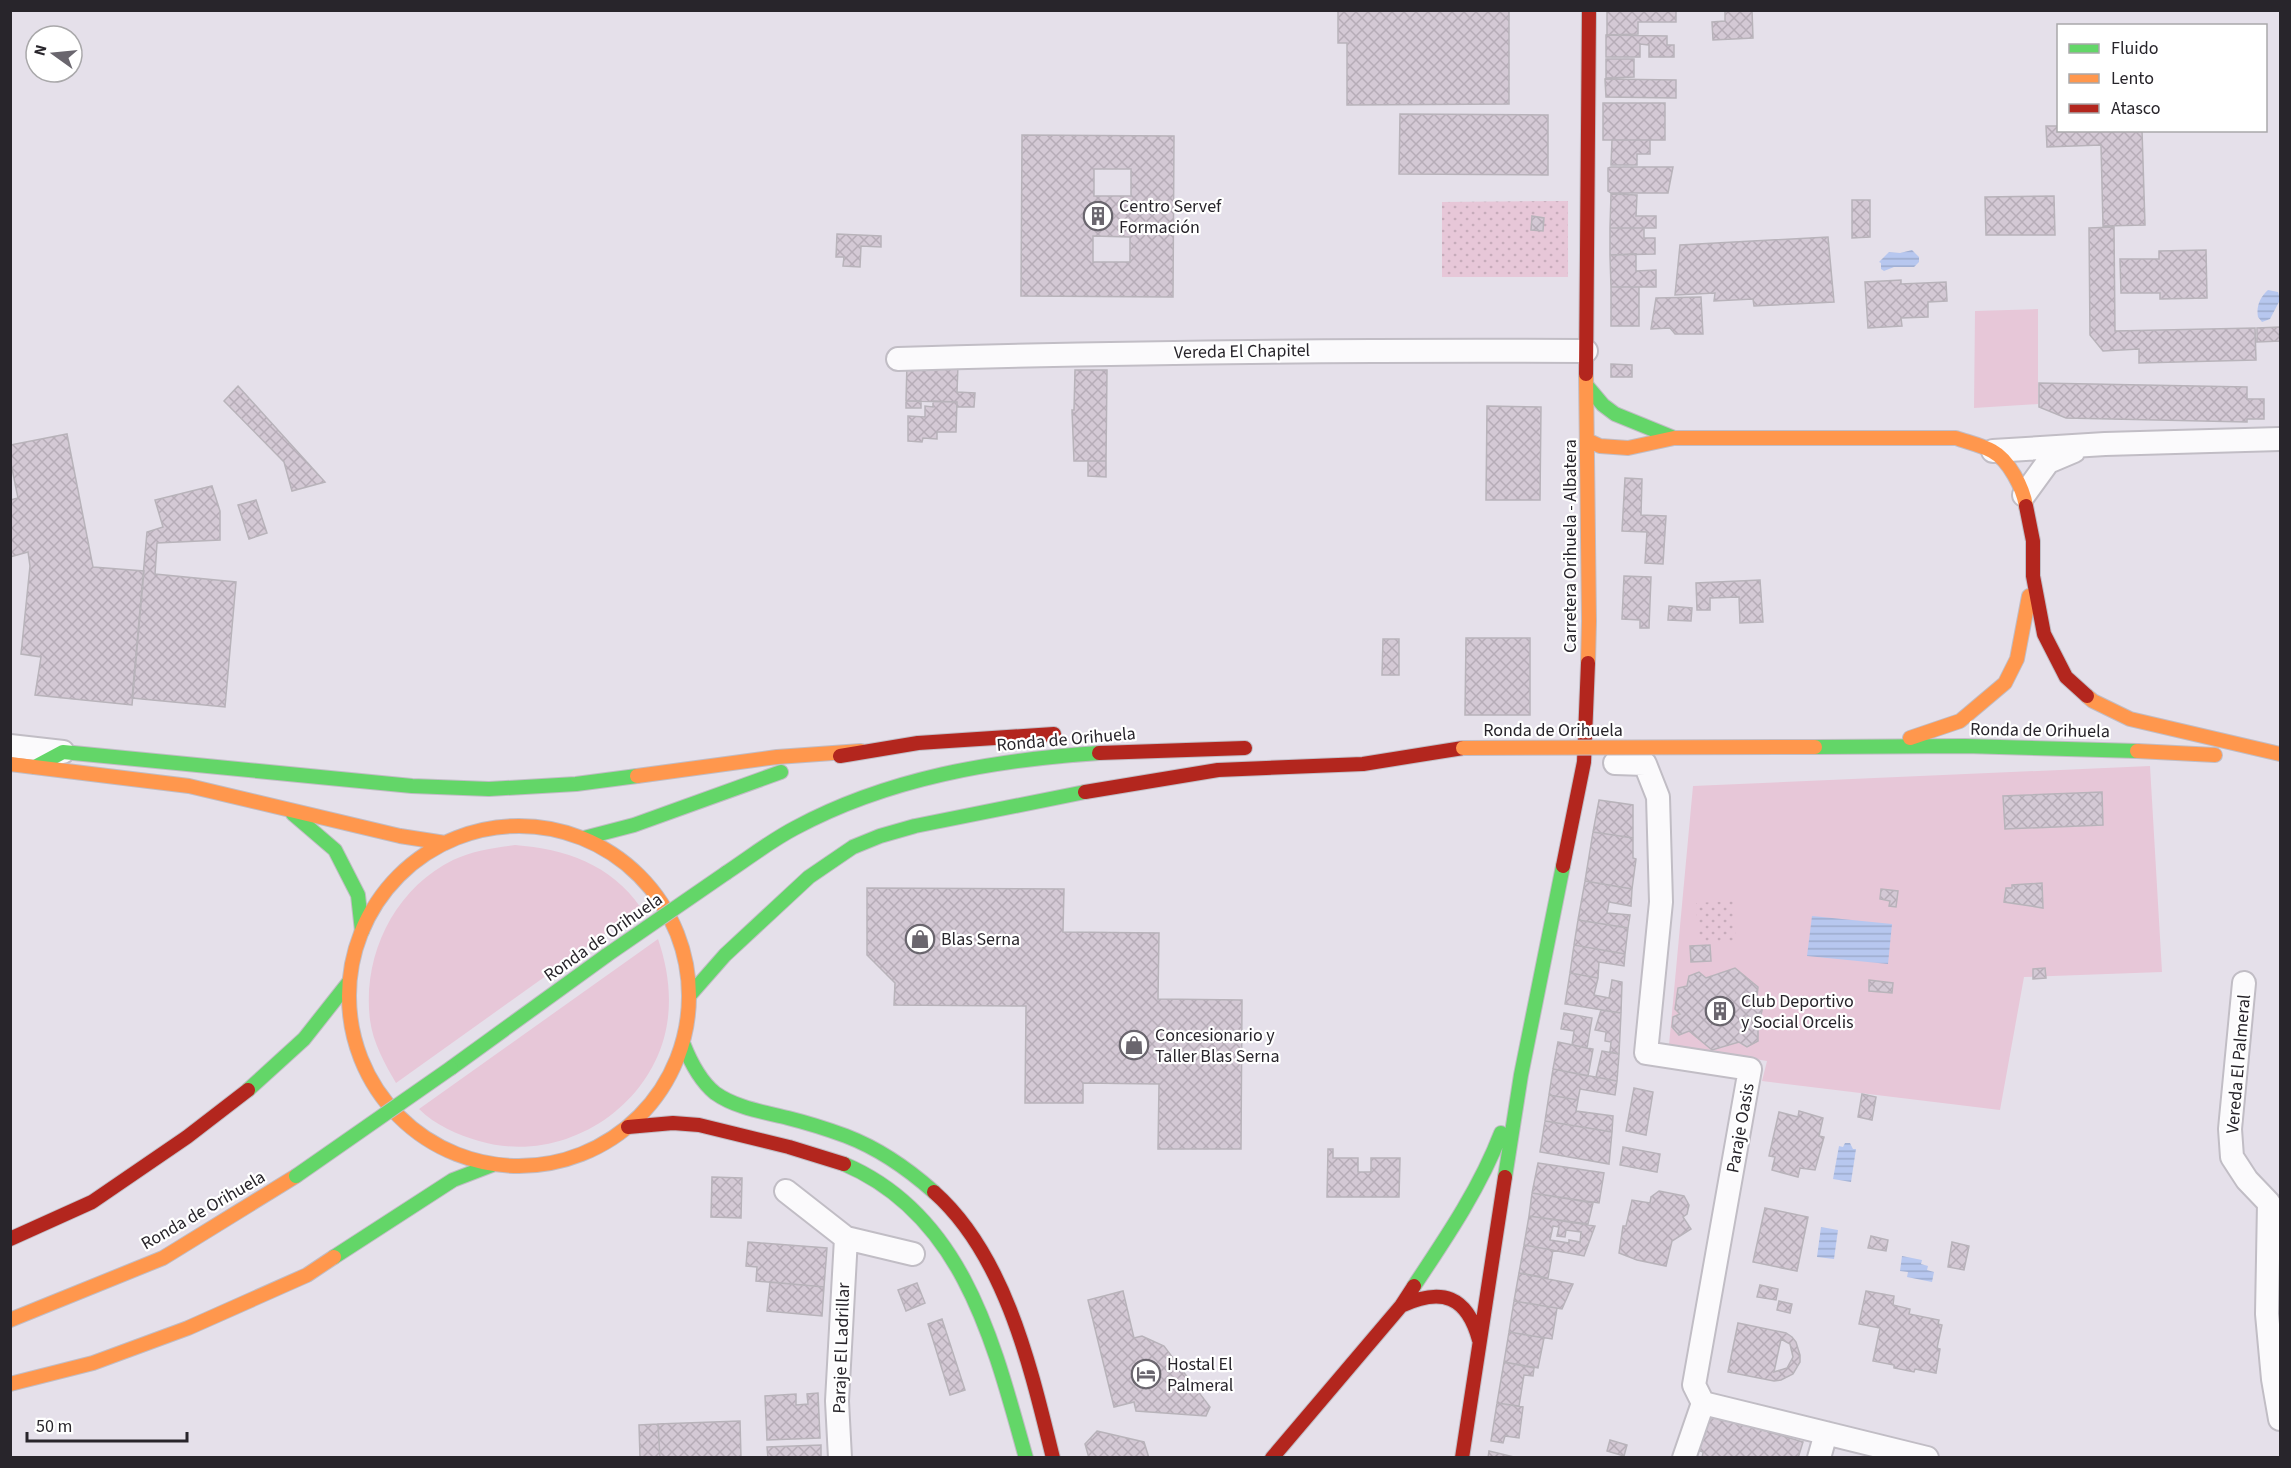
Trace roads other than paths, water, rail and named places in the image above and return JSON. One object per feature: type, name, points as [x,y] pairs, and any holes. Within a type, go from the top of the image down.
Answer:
[{"type":"main road","name":"Carretera Orihuela - Albatera","points":[[1521,1075],[1584,762],[1589,621],[1586,351],[1589,10]]},
{"type":"main road","points":[[1587,386],[1603,405],[1615,414],[1674,438]]},
{"type":"main road","points":[[1587,440],[1609,430],[1628,428],[1674,438]]},
{"type":"main road","points":[[1587,440],[1600,446],[1621,448],[1674,438],[1925,437],[1956,438],[1993,451],[2007,465],[2024,495],[2033,541],[2033,576],[2044,634],[2066,677],[2093,701],[2130,719],[2280,756]]},
{"type":"main road","points":[[1617,460],[1674,438]]},
{"type":"main road","points":[[1589,524],[1602,478]]},
{"type":"main road","points":[[1888,746],[1960,721],[2005,683],[2017,658],[2033,576]]},
{"type":"main road","points":[[35,767],[63,752],[412,786],[489,789],[576,784],[777,757],[1070,733]]},
{"type":"main road","name":"Ronda de Orihuela","points":[[10,1320],[163,1258],[234,1216],[452,1068],[607,955],[800,824],[863,797],[921,779],[992,763],[1084,753],[1259,747],[1187,735]]},
{"type":"main road","name":"Ronda de Orihuela","points":[[1372,748],[1888,746],[2075,748],[2280,756]]},
{"type":"main road","points":[[689,996],[725,955],[809,877],[853,847],[880,836],[915,826],[1022,804],[1196,773],[1277,766],[1363,764],[1463,748]]},
{"type":"main road","points":[[584,838],[617,831],[737,785],[861,751]]},
{"type":"main road","points":[[10,765],[189,786],[399,836],[445,843]]},
{"type":"main road","points":[[289,811],[335,850],[358,895],[362,931]]},
{"type":"main road","points":[[514,826],[550,828],[584,838],[619,858],[641,878],[670,918],[684,956],[689,996],[682,1043],[670,1074],[652,1103],[628,1127],[604,1144],[578,1156],[550,1164],[521,1167],[492,1165],[451,1153],[415,1131],[385,1102],[363,1065],[351,1024],[349,982],[362,931],[376,904],[395,879],[419,859],[445,843],[478,831],[514,826]]},
{"type":"main road","points":[[10,1239],[92,1202],[187,1137],[251,1087],[304,1039],[349,982]]},
{"type":"main road","points":[[682,1043],[692,1066],[716,1093],[737,1103],[854,1137],[911,1172],[958,1217],[983,1253],[998,1280],[1024,1352],[1053,1458]]},
{"type":"main road","points":[[1272,1458],[1401,1306],[1453,1228],[1490,1159],[1521,1075]]},
{"type":"main road","points":[[1462,1458],[1521,1075]]},
{"type":"main road","points":[[628,1127],[673,1123],[703,1127],[799,1149],[859,1172],[884,1185],[909,1205],[932,1229],[951,1254],[979,1308],[1026,1458]]},
{"type":"main road","points":[[10,1384],[93,1363],[125,1352],[188,1328],[307,1275],[453,1180],[492,1165]]},
{"type":"main road","points":[[1401,1306],[1427,1295],[1446,1297],[1463,1306],[1474,1322],[1479,1340]]},
{"type":"street","name":"Vereda El Chapitel","points":[[898,359],[1104,352],[1586,351]]},
{"type":"street","points":[[1993,451],[2105,444],[2280,439]]},
{"type":"street","points":[[2024,495],[2048,462],[2083,446]]},
{"type":"street","points":[[10,747],[63,752]]},
{"type":"street","name":"Paraje Oasis","points":[[1584,762],[1645,764],[1658,797],[1661,902],[1646,1053],[1750,1069],[1694,1386],[1704,1403]]},
{"type":"street","name":"Vereda El Palmeral","points":[[2244,983],[2230,1129],[2232,1157],[2247,1180],[2269,1203],[2266,1314],[2280,1419]]},
{"type":"street","points":[[786,1191],[846,1238],[913,1254]]},
{"type":"street","name":"Paraje El Ladrillar","points":[[840,1458],[837,1401],[846,1238]]},
{"type":"street","points":[[1684,1458],[1704,1403],[1927,1458]]},
{"type":"street","points":[[1819,1458],[1826,1433]]},
{"type":"water","points":[[1912,250],[1919,257],[1919,262],[1914,267],[1894,267],[1884,271],[1881,269],[1879,262],[1889,252],[1900,253]]},
{"type":"water","points":[[2268,290],[2278,292],[2280,300],[2270,319],[2262,322],[2258,317],[2258,306]]},
{"type":"water","points":[[1812,916],[1892,924],[1888,964],[1807,956]]},
{"type":"water","points":[[1845,1143],[1850,1143],[1853,1149],[1856,1149],[1851,1182],[1833,1179],[1839,1146],[1843,1147]]},
{"type":"water","points":[[1821,1227],[1838,1230],[1834,1259],[1817,1257]]},
{"type":"water","points":[[1902,1256],[1922,1260],[1921,1264],[1928,1266],[1927,1270],[1934,1272],[1932,1282],[1907,1277],[1908,1272],[1900,1271]]},
{"type":"place","name":"Centro Servef Formación","points":[[1098,216]]},
{"type":"place","name":"Blas Serna","points":[[920,939]]},
{"type":"place","name":"Club Deportivo y Social Orcelis","points":[[1720,1011]]},
{"type":"place","name":"Concesionario y Taller Blas Serna","points":[[1134,1045]]},
{"type":"place","name":"Hostal El Palmeral","points":[[1146,1374]]}]
